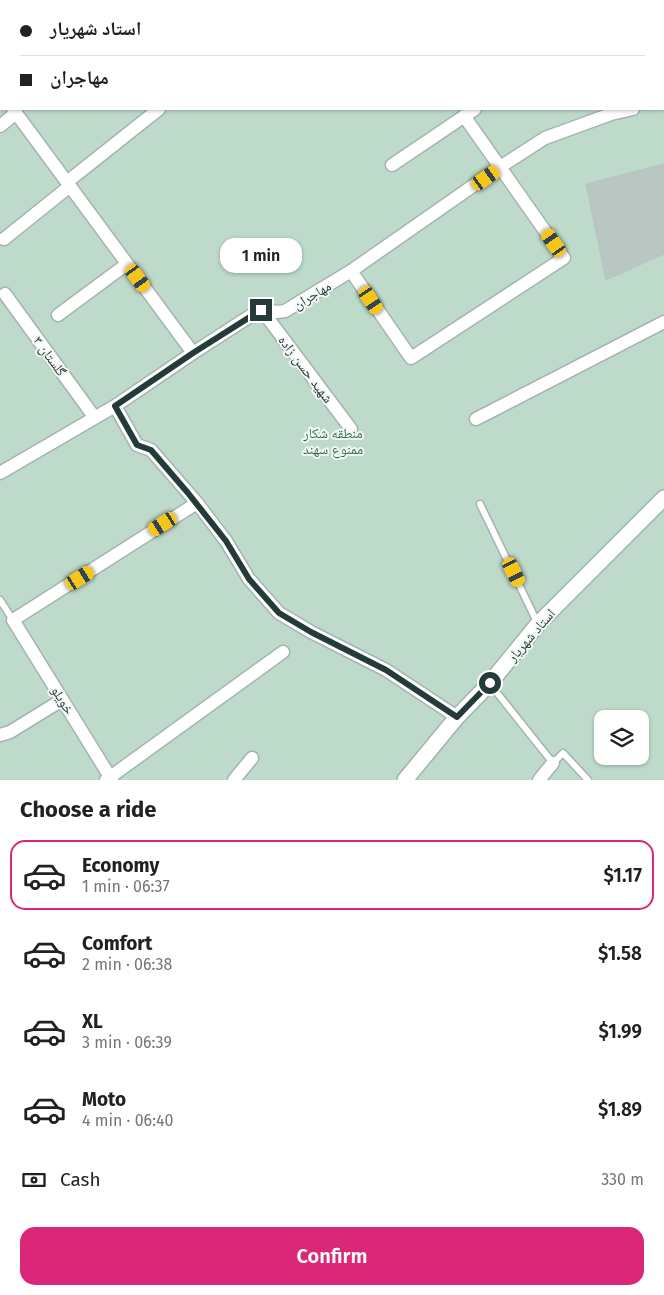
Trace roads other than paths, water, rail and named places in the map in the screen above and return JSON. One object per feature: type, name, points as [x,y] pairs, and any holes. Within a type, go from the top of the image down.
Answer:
[{"type":"main road","name":"استاد شهریار","points":[[405,780],[457,717],[490,683],[538,624],[664,498]]},
{"type":"street","points":[[4,239],[158,110]]},
{"type":"street","points":[[392,165],[473,110]]},
{"type":"street","name":"مهاجران","points":[[261,310],[285,311],[351,271],[500,167],[545,138],[611,114],[629,110]]},
{"type":"street","points":[[0,126],[15,111],[193,353]]},
{"type":"street","points":[[351,271],[411,358],[564,258],[464,116]]},
{"type":"street","points":[[58,315],[127,264]]},
{"type":"street","name":"گلستان ۳","points":[[5,294],[95,418]]},
{"type":"street","points":[[0,473],[115,406],[261,310]]},
{"type":"street","name":"شهید حسن زاده","points":[[261,310],[351,429]]},
{"type":"street","points":[[476,419],[664,322]]},
{"type":"street","points":[[115,406],[137,445],[151,450],[196,503],[226,541],[249,579],[279,613],[311,632],[386,670],[457,717]]},
{"type":"street","points":[[13,620],[196,503]]},
{"type":"street","name":"خویلو","points":[[13,620],[109,779]]},
{"type":"street","points":[[109,779],[283,652]]},
{"type":"street","points":[[0,735],[10,732],[62,700]]},
{"type":"street","points":[[234,780],[252,758]]},
{"type":"street","points":[[538,780],[553,763]]},
{"type":"lane","points":[[480,504],[538,624]]},
{"type":"lane","points":[[0,600],[13,620]]},
{"type":"lane","points":[[490,683],[553,763],[563,753],[588,780]]},
{"type":"park label","name":"منطقه شکار ممنوع سهند","points":[[333,442]]}]
